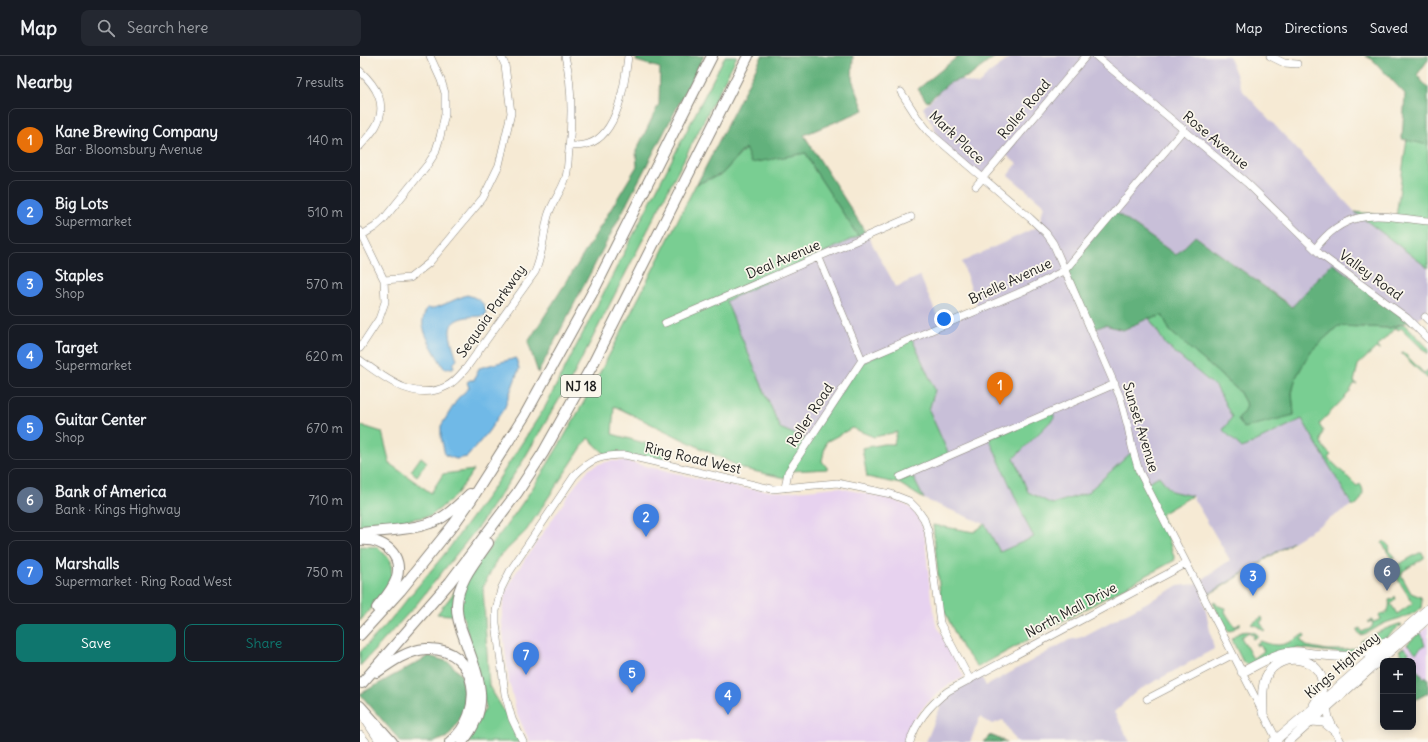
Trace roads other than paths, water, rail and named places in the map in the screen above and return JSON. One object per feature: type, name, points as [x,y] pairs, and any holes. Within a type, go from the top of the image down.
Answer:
[{"type":"highway","name":"NJ 18","points":[[360,635],[395,597],[467,506],[525,415],[560,354],[596,286],[712,56]]},
{"type":"highway","name":"NJ 18","points":[[361,684],[450,582],[517,493],[557,429],[594,362],[748,56]]},
{"type":"highway","points":[[360,533],[419,526],[430,523],[451,511],[483,481]]},
{"type":"highway","points":[[462,742],[471,730],[476,719],[479,711],[481,695],[480,683],[458,616],[458,597],[467,575],[510,507],[517,493]]},
{"type":"highway","points":[[360,540],[375,541],[385,545],[393,554],[398,568],[397,578],[391,590],[360,628]]},
{"type":"highway","points":[[361,684],[398,659],[419,650],[437,650],[454,656],[465,667],[470,677],[474,698],[468,720],[462,731],[450,742]]},
{"type":"highway","points":[[360,706],[392,742]]},
{"type":"main road","name":"Kings Highway","points":[[1276,741],[1428,609]]},
{"type":"main road","name":"Kings Highway","points":[[1288,742],[1428,618]]},
{"type":"main road","points":[[1242,672],[1280,654],[1290,652],[1335,657],[1351,657],[1368,651],[1400,633]]},
{"type":"main road","points":[[1263,713],[1263,689],[1266,675],[1276,664],[1291,659],[1298,659],[1308,663],[1315,668],[1320,676],[1322,681],[1322,690],[1312,709]]},
{"type":"main road","points":[[360,710],[381,742]]},
{"type":"main road","points":[[1312,721],[1324,722],[1335,731]]},
{"type":"main road","points":[[360,736],[365,742]]},
{"type":"street","points":[[360,348],[379,319],[385,302],[384,280],[361,233],[375,227],[383,220],[428,164],[437,148],[440,137],[445,114],[445,93],[430,56]]},
{"type":"street","points":[[384,280],[410,278],[429,263],[483,198],[498,165],[511,113],[505,65],[501,56]]},
{"type":"street","name":"Sequoia Parkway","points":[[360,360],[391,382],[400,387],[413,391],[425,392],[447,386],[467,367],[535,272],[541,256],[549,213],[566,178],[571,107],[570,80],[565,56]]},
{"type":"street","points":[[569,146],[587,145],[603,135],[610,126],[616,114],[628,56]]},
{"type":"street","name":"Roller Road","points":[[976,186],[1086,56]]},
{"type":"street","name":"Rose Avenue","points":[[1096,56],[1247,183],[1315,249]]},
{"type":"street","points":[[1270,56],[1284,63],[1297,64]]},
{"type":"street","points":[[360,70],[374,86],[381,99],[381,116],[376,127],[360,146]]},
{"type":"street","name":"Mark Place","points":[[901,92],[917,117],[929,132],[983,178]]},
{"type":"street","name":"Brielle Avenue","points":[[862,360],[1030,288],[1065,270],[1184,129]]},
{"type":"street","name":"Sunset Avenue","points":[[983,178],[1046,233],[1053,243],[1115,384],[1126,417],[1139,471],[1276,741]]},
{"type":"street","points":[[1315,249],[1333,229],[1356,218],[1376,216],[1428,222]]},
{"type":"street","name":"Deal Avenue","points":[[665,323],[819,258],[911,217]]},
{"type":"street","name":"Valley Road","points":[[1315,249],[1330,262],[1407,318],[1427,336]]},
{"type":"street","points":[[819,258],[862,360]]},
{"type":"street","name":"Roller Road","points":[[785,488],[788,472],[862,360]]},
{"type":"street","points":[[900,476],[1115,384]]},
{"type":"street","name":"Ring Road West","points":[[523,742],[512,719],[503,682],[496,623],[496,611],[500,589],[510,571],[574,476],[584,466],[596,458],[609,455],[624,455],[772,489],[837,483],[900,497],[909,501],[924,519],[928,531],[940,623],[970,680]]},
{"type":"street","name":"North Mall Drive","points":[[910,742],[920,720],[936,701],[948,691],[1186,564]]},
{"type":"street","points":[[1147,700],[1232,655]]},
{"type":"street","points":[[1327,707],[1329,718],[1340,742]]},
{"type":"water","points":[[467,295],[481,301],[485,307],[486,315],[458,319],[453,323],[450,328],[450,333],[457,360],[453,364],[453,368],[444,368],[424,330],[424,316],[428,307],[430,309],[435,308]]},
{"type":"water","points":[[516,358],[519,369],[505,407],[488,432],[467,457],[456,459],[445,455],[441,437],[441,426],[458,398],[469,388],[467,382],[474,380],[479,368]]},
{"type":"place","name":"Kane Brewing Company","points":[[1000,405]]},
{"type":"place","name":"Big Lots","points":[[646,537]]},
{"type":"place","name":"Bank of America","points":[[1387,591]]},
{"type":"place","name":"Staples","points":[[1253,596]]},
{"type":"place","name":"Marshalls","points":[[526,675]]},
{"type":"place","name":"Guitar Center","points":[[632,693]]},
{"type":"place","name":"Target","points":[[728,715]]}]
